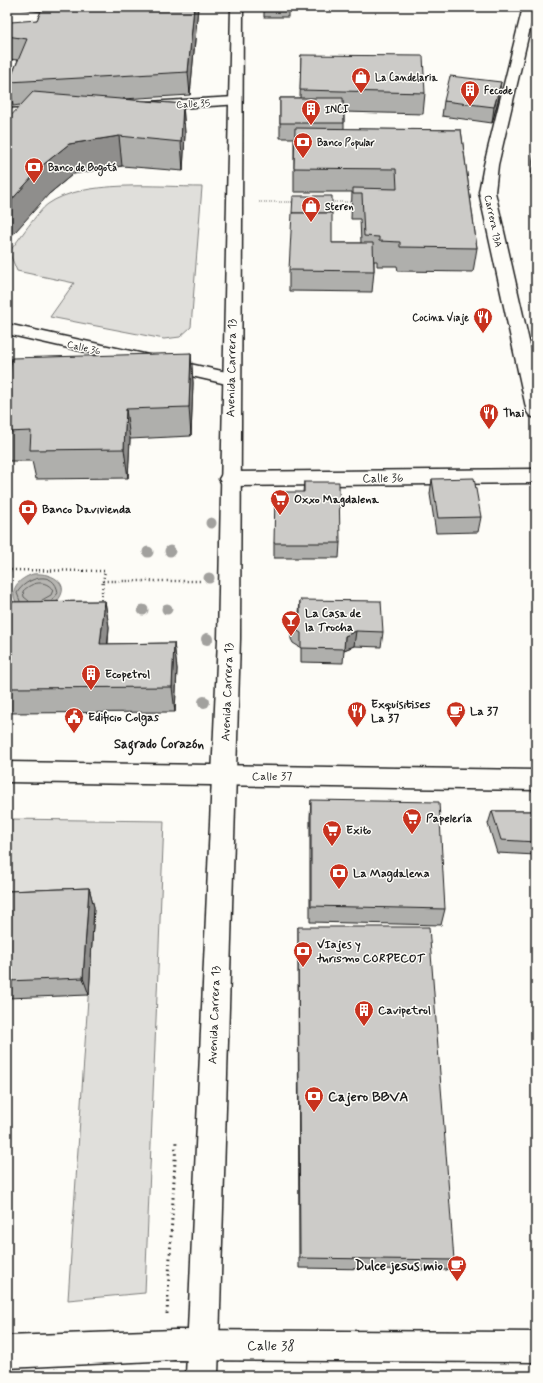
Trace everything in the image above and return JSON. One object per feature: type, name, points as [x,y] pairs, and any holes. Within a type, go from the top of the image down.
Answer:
[{"type":"street","name":"Avenida Carrera 13","points":[[202,1376],[224,776],[229,581],[234,101],[237,7]]},
{"type":"street","name":"Carrera 13A","points":[[529,7],[491,164],[487,192],[536,412]]},
{"type":"street","name":"Calle 35","points":[[135,106],[234,101]]},
{"type":"street","points":[[7,113],[55,111]]},
{"type":"street","name":"Calle 36","points":[[7,329],[232,379]]},
{"type":"street","name":"Calle 36","points":[[229,479],[536,476]]},
{"type":"street","name":"Calle 37","points":[[7,772],[536,780]]},
{"type":"street","name":"Calle 38","points":[[7,1352],[165,1345],[536,1347]]},
{"type":"path","points":[[234,201],[298,202]]},
{"type":"path","points":[[322,202],[354,202]]},
{"type":"path","points":[[7,570],[104,571],[100,609]]},
{"type":"path","points":[[200,573],[200,589]]},
{"type":"path","points":[[103,581],[229,581]]},
{"type":"path","points":[[165,1345],[176,1140]]},
{"type":"shaded area","points":[[122,186],[202,187],[191,327],[180,337],[164,339],[50,317],[74,283],[17,271],[9,252],[44,208],[48,204],[63,196],[81,191]]},
{"type":"shaded area","points":[[7,819],[164,821],[145,1293],[68,1300],[94,908],[7,910]]},
{"type":"water","points":[[33,574],[48,575],[54,578],[62,586],[62,592],[53,605],[17,604],[14,594],[16,585],[23,579]]},
{"type":"building","points":[[43,7],[194,7],[188,72],[9,82],[27,39],[7,36],[7,28],[11,22],[37,20]]},
{"type":"building","points":[[264,7],[288,7],[288,9],[264,9]]},
{"type":"building","points":[[301,55],[423,56],[425,93],[300,90]]},
{"type":"building","points":[[450,76],[501,82],[494,107],[444,101]]},
{"type":"building","points":[[33,92],[183,104],[181,142],[119,136],[69,144],[44,164],[7,205],[7,120]]},
{"type":"building","points":[[280,98],[343,98],[344,123],[280,123]]},
{"type":"building","points":[[295,128],[461,130],[477,248],[400,247],[400,242],[379,241],[379,237],[364,236],[362,194],[353,194],[353,188],[397,189],[396,169],[294,168]]},
{"type":"building","points":[[536,139],[536,162],[533,162]]},
{"type":"building","points":[[293,196],[332,196],[332,213],[292,213]]},
{"type":"building","points":[[292,213],[332,213],[332,243],[373,243],[374,271],[289,270]]},
{"type":"building","points":[[191,353],[189,407],[126,409],[124,449],[30,450],[31,431],[7,432],[7,389],[12,358]]},
{"type":"building","points":[[474,478],[481,517],[438,518],[432,479]]},
{"type":"building","points":[[304,482],[339,482],[340,543],[274,543],[275,492],[304,492]]},
{"type":"building","points":[[300,600],[381,601],[383,632],[356,631],[345,636],[344,649],[301,648],[301,633],[293,628],[291,624],[293,617],[300,613]]},
{"type":"building","name":"Ecopetrol","points":[[105,601],[100,644],[174,643],[172,687],[7,688],[7,602]]},
{"type":"building","points":[[311,800],[439,802],[445,909],[311,906]]},
{"type":"building","points":[[492,811],[536,811],[536,842],[501,840]]},
{"type":"building","points":[[89,888],[83,978],[7,981],[7,891]]},
{"type":"building","name":"Cavipetrol","points":[[298,927],[429,927],[454,1260],[300,1258]]},
{"type":"place","name":"La Candelaria","points":[[361,94]]},
{"type":"place","name":"Fecode","points":[[470,107]]},
{"type":"place","name":"INCI","points":[[311,126]]},
{"type":"place","name":"Banco Popular","points":[[303,159]]},
{"type":"place","name":"Banco de Bogotá","points":[[34,184]]},
{"type":"place","name":"Steren","points":[[311,223]]},
{"type":"place","name":"Cocina Viaje","points":[[483,334]]},
{"type":"place","name":"Thai","points":[[489,430]]},
{"type":"place","name":"Oxxo Magdalena","points":[[280,516]]},
{"type":"place","name":"Banco Davivienda","points":[[28,526]]},
{"type":"place","name":"La Casa de la Trocha","points":[[291,637]]},
{"type":"place","name":"Ecopetrol","points":[[91,691]]},
{"type":"place","name":"Exquisitises La 37","points":[[357,728]]},
{"type":"place","name":"La 37","points":[[456,728]]},
{"type":"place","name":"Edificio Colgas","points":[[74,734]]},
{"type":"place","name":"Papelería","points":[[412,835]]},
{"type":"place","name":"Exito","points":[[332,847]]},
{"type":"place","name":"La Magdalena","points":[[339,890]]},
{"type":"place","name":"VIajes y turismo CORPECOT","points":[[303,968]]},
{"type":"place","name":"Cavipetrol","points":[[364,1027]]},
{"type":"place","name":"Cajero BBVA","points":[[314,1113]]},
{"type":"place","name":"Dulce jesus mio","points":[[457,1282]]},
{"type":"district","name":"Sagrado Corazón","points":[[159,743]]}]
